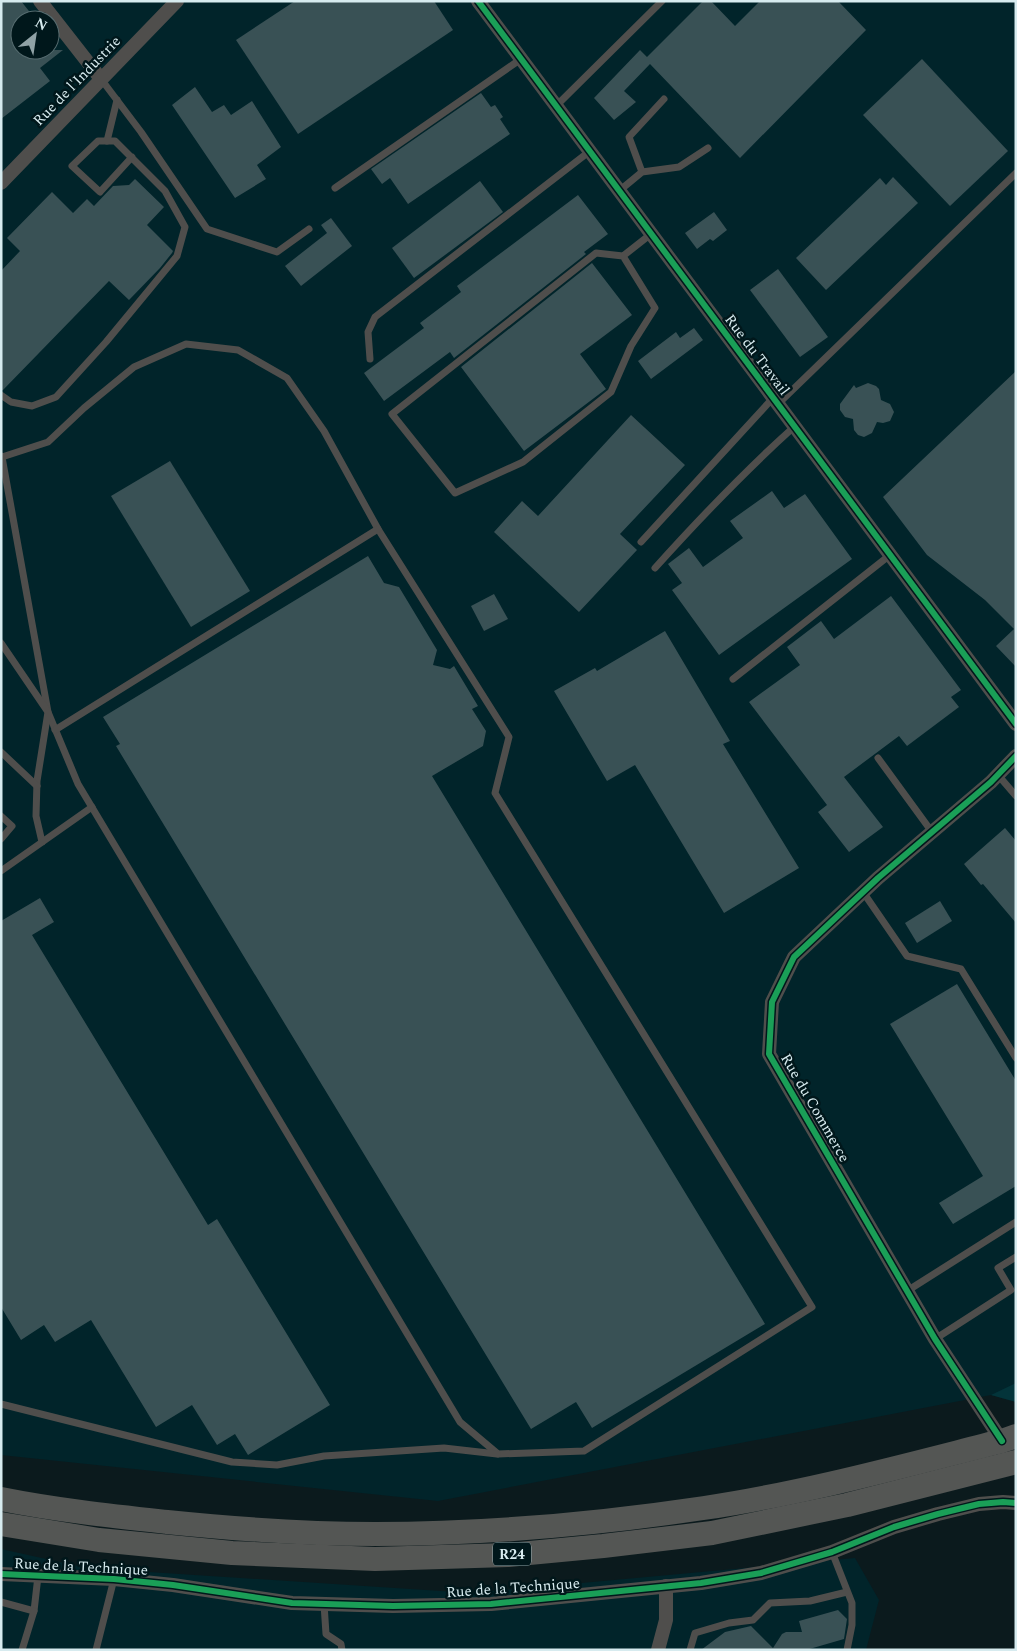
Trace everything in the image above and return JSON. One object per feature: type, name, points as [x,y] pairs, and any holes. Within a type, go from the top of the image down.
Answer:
[{"type":"highway","name":"R24","points":[[1,1500],[105,1516],[235,1529],[374,1534],[505,1530],[608,1521],[707,1508],[840,1482],[1009,1439]]},
{"type":"highway","name":"R24","points":[[1,1524],[99,1540],[232,1553],[375,1559],[508,1555],[712,1533],[847,1505],[1016,1462]]},
{"type":"street","points":[[40,1],[102,79]]},
{"type":"street","name":"Rue de l'Industrie","points":[[1,183],[177,1]]},
{"type":"street","name":"Rue du Travail","points":[[478,1],[1016,724]]},
{"type":"street","name":"Rue du Commerce","points":[[1009,1439],[935,1339],[769,1054],[772,1002],[794,957],[863,892],[998,775],[1016,756]]},
{"type":"street","name":"Rue de la Technique","points":[[1,1574],[173,1585],[292,1603],[393,1606],[491,1604],[701,1583],[761,1573],[832,1552],[894,1527],[938,1514],[979,1504],[1016,1503]]},
{"type":"street","points":[[658,1650],[666,1620],[666,1586]]},
{"type":"lane","points":[[556,106],[662,1]]},
{"type":"lane","points":[[335,188],[521,59]]},
{"type":"lane","points":[[102,79],[208,229],[278,252],[309,229]]},
{"type":"lane","points":[[642,172],[628,136],[664,99]]},
{"type":"lane","points":[[107,141],[117,100]]},
{"type":"lane","points":[[1,395],[11,402],[32,406],[56,397],[106,342],[177,256],[185,227],[165,191],[132,158],[115,141],[98,141],[72,166],[100,192],[132,158]]},
{"type":"lane","points":[[619,191],[642,172],[680,167],[708,148]]},
{"type":"lane","points":[[370,359],[368,332],[375,317],[590,151]]},
{"type":"lane","points":[[641,542],[775,401],[1016,173]]},
{"type":"lane","points":[[623,256],[656,308],[631,346],[611,392],[523,462],[455,493],[392,414],[596,253],[623,256],[651,234]]},
{"type":"lane","points":[[1,1404],[232,1462],[277,1465],[324,1456],[444,1448],[498,1454],[584,1451],[812,1307],[495,793],[509,737],[378,529],[324,431],[287,378],[238,350],[186,344],[134,367],[84,408],[48,442],[2,457],[48,712],[78,784],[460,1422],[498,1454]]},
{"type":"lane","points":[[656,568],[700,518],[794,426]]},
{"type":"lane","points":[[55,730],[378,529]]},
{"type":"lane","points":[[733,679],[890,555]]},
{"type":"lane","points":[[1,643],[48,712],[36,786],[36,816],[42,842]]},
{"type":"lane","points":[[1,752],[36,786]]},
{"type":"lane","points":[[878,758],[932,832]]},
{"type":"lane","points":[[998,775],[1016,796]]},
{"type":"lane","points":[[1,871],[92,807]]},
{"type":"lane","points":[[1,816],[12,826],[1,838]]},
{"type":"lane","points":[[863,892],[907,956],[961,969],[1016,1058]]},
{"type":"lane","points":[[907,1291],[1016,1222]]},
{"type":"lane","points":[[935,1339],[1011,1290],[998,1268],[1016,1257]]},
{"type":"lane","points":[[832,1552],[852,1604],[852,1625],[847,1650]]},
{"type":"lane","points":[[22,1650],[34,1611],[38,1576]]},
{"type":"lane","points":[[96,1650],[114,1580]]},
{"type":"lane","points":[[690,1650],[695,1633],[753,1620],[770,1603],[810,1602],[847,1592]]},
{"type":"lane","points":[[1,1602],[34,1611]]},
{"type":"lane","points":[[324,1604],[326,1634],[341,1644],[342,1650]]},
{"type":"shaded area","points":[[1,1],[1016,1],[1016,1402],[991,1395],[438,1501],[1,1455]]},
{"type":"shaded area","points":[[1016,1383],[1016,1402],[991,1395]]},
{"type":"shaded area","points":[[1,1549],[87,1568],[471,1593],[855,1558],[879,1600],[866,1650],[1,1650]]},
{"type":"building","points":[[1,1],[21,1],[28,10],[10,10],[10,60],[50,60],[40,68],[50,81],[1,119]]},
{"type":"building","points":[[295,1],[434,1],[453,30],[298,134],[236,40]]},
{"type":"building","points":[[703,1],[711,1],[735,26],[760,1],[838,1],[866,30],[740,158],[650,64],[624,91],[636,102],[614,120],[594,98],[640,50],[647,57]]},
{"type":"building","points":[[922,59],[1008,151],[950,206],[863,115]]},
{"type":"building","points":[[195,87],[212,112],[224,105],[231,115],[252,101],[281,147],[257,165],[266,179],[235,198],[172,105]]},
{"type":"building","points":[[481,93],[491,107],[495,105],[503,117],[500,119],[510,134],[408,204],[390,178],[382,184],[371,169]]},
{"type":"building","points":[[893,177],[918,203],[826,290],[796,258],[880,178],[886,185]]},
{"type":"building","points":[[135,179],[164,207],[147,225],[173,251],[172,253],[129,300],[109,281],[1,390],[1,271],[20,251],[7,238],[52,192],[73,213],[87,199],[94,206],[113,186],[129,185]]},
{"type":"building","points":[[480,181],[503,212],[414,278],[392,248]]},
{"type":"building","points":[[578,195],[608,234],[584,252],[586,254],[454,358],[450,352],[384,401],[364,373],[424,328],[420,323],[461,292],[457,286]]},
{"type":"building","points":[[714,212],[727,230],[713,241],[710,239],[697,249],[685,233]]},
{"type":"building","points":[[331,218],[352,246],[301,286],[285,266],[327,233],[321,225]]},
{"type":"building","points":[[592,263],[632,315],[580,354],[606,389],[524,451],[461,367]]},
{"type":"building","points":[[778,269],[828,337],[800,357],[750,290]]},
{"type":"building","points":[[694,328],[703,340],[651,379],[638,361],[676,332],[680,338]]},
{"type":"building","points":[[1016,371],[1016,667],[996,646],[1014,629],[985,600],[927,555],[883,497]]},
{"type":"building","points":[[868,383],[879,389],[881,400],[890,404],[894,412],[890,421],[877,422],[872,433],[864,437],[858,435],[854,430],[853,419],[845,417],[840,410],[840,404],[854,385],[856,388]]},
{"type":"building","points":[[631,415],[685,465],[620,534],[637,550],[579,612],[494,532],[522,501],[538,516]]},
{"type":"building","points":[[170,461],[250,591],[191,627],[111,496]]},
{"type":"building","points":[[772,491],[784,508],[805,494],[852,559],[719,655],[672,590],[682,583],[668,564],[689,548],[703,567],[743,538],[730,521]]},
{"type":"building","points":[[368,556],[384,583],[399,587],[437,650],[433,665],[450,669],[454,666],[478,706],[472,709],[486,731],[483,746],[432,776],[765,1324],[592,1428],[576,1402],[531,1429],[116,746],[120,744],[103,717]]},
{"type":"building","points":[[494,594],[508,619],[484,631],[471,606]]},
{"type":"building","points":[[891,596],[961,690],[951,697],[959,707],[907,746],[899,736],[844,777],[883,827],[849,852],[818,812],[827,805],[749,702],[800,665],[787,647],[821,621],[834,639]]},
{"type":"building","points":[[665,631],[730,741],[723,744],[799,868],[724,913],[635,765],[607,781],[554,691],[595,668],[597,671]]},
{"type":"building","points":[[1005,828],[1016,841],[1016,923],[964,864]]},
{"type":"building","points":[[40,898],[54,922],[32,935],[208,1225],[217,1219],[330,1405],[248,1455],[235,1434],[217,1445],[192,1405],[156,1427],[91,1320],[55,1342],[44,1325],[21,1340],[1,1307],[1,921]]},
{"type":"building","points":[[940,901],[952,921],[917,943],[905,923]]},
{"type":"building","points":[[957,984],[1016,1081],[1016,1186],[953,1224],[939,1203],[983,1176],[890,1024]]},
{"type":"building","points":[[838,1610],[847,1619],[844,1639],[806,1650],[701,1650],[725,1632],[751,1626],[773,1648],[782,1634],[786,1632],[802,1632],[799,1621]]},
{"type":"cycle path","points":[[478,1],[1016,724]]},
{"type":"cycle path","points":[[1002,1441],[935,1339],[769,1054],[772,1002],[794,957],[878,878],[991,782],[1016,756]]},
{"type":"cycle path","points":[[1,1574],[114,1579],[173,1585],[292,1603],[393,1606],[491,1604],[701,1583],[761,1573],[832,1552],[894,1527],[938,1514],[979,1504],[1016,1503]]}]
